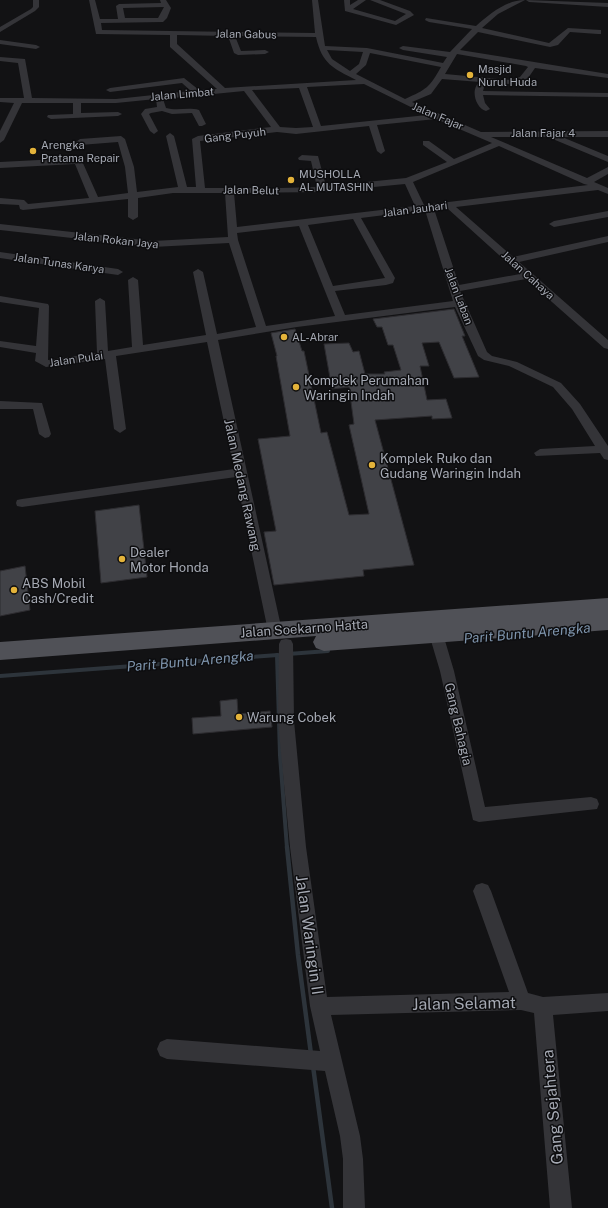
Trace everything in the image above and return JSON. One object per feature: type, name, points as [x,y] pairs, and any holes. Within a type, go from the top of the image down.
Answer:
[{"type":"main road","name":"Jalan Soekarno Hatta","points":[[0,667],[436,634],[547,618],[608,606]]},
{"type":"main road","name":"Jalan Soekarno Hatta","points":[[0,651],[283,646],[547,618],[608,622]]},
{"type":"street","points":[[1,28],[33,10],[36,7],[36,0]]},
{"type":"street","points":[[92,0],[97,21],[160,20],[168,10],[165,3],[119,6],[122,20]]},
{"type":"street","name":"Jalan Fajar","points":[[315,0],[318,35],[327,60],[330,63],[405,102],[608,191]]},
{"type":"street","points":[[347,0],[348,10]]},
{"type":"street","points":[[348,10],[363,0]]},
{"type":"street","points":[[348,10],[396,23],[410,15],[408,12],[373,0]]},
{"type":"street","points":[[405,102],[428,92],[454,54],[476,28],[496,14],[522,0]]},
{"type":"street","points":[[529,0],[596,2],[608,5]]},
{"type":"street","points":[[371,16],[388,5]]},
{"type":"street","points":[[429,20],[476,28],[550,45],[555,43],[568,30],[598,32]]},
{"type":"street","name":"Jalan Gabus","points":[[97,21],[99,32],[318,35]]},
{"type":"street","points":[[174,33],[173,44],[224,90]]},
{"type":"street","points":[[231,34],[238,53],[265,52]]},
{"type":"street","points":[[0,42],[36,47]]},
{"type":"street","points":[[323,48],[367,50],[446,66]]},
{"type":"street","points":[[403,48],[608,76]]},
{"type":"street","points":[[351,74],[362,64],[367,50]]},
{"type":"street","points":[[0,59],[22,60],[23,101],[0,140]]},
{"type":"street","points":[[440,76],[482,80],[518,81],[523,79],[532,67],[530,65]]},
{"type":"street","points":[[110,90],[184,80],[197,93]]},
{"type":"street","points":[[482,80],[478,93],[479,103],[486,109]]},
{"type":"street","name":"Jalan Limbat","points":[[0,100],[116,101],[246,88],[364,82]]},
{"type":"street","points":[[302,85],[318,129]]},
{"type":"street","points":[[246,88],[277,129],[296,131],[438,116]]},
{"type":"street","points":[[478,93],[608,95]]},
{"type":"street","points":[[159,97],[162,109]]},
{"type":"street","points":[[77,101],[77,116]]},
{"type":"street","points":[[154,131],[146,112],[162,109],[172,112],[193,111],[196,112],[202,124]]},
{"type":"street","points":[[51,117],[118,114]]},
{"type":"street","points":[[372,124],[381,151]]},
{"type":"street","name":"Gang Puyuh","points":[[202,190],[196,140],[277,129]]},
{"type":"street","points":[[545,133],[608,159]]},
{"type":"street","name":"Jalan Fajar 4","points":[[478,134],[608,134]]},
{"type":"street","points":[[170,136],[183,189]]},
{"type":"street","points":[[80,142],[121,139],[124,146],[134,194],[133,217]]},
{"type":"street","name":"Jalan Belut","points":[[0,201],[24,203],[23,207],[183,189],[281,191],[322,189],[408,181],[500,143]]},
{"type":"street","points":[[426,144],[454,162]]},
{"type":"street","points":[[302,158],[315,158],[322,189]]},
{"type":"street","points":[[0,164],[78,161],[95,200]]},
{"type":"street","points":[[587,182],[608,170]]},
{"type":"street","name":"Jalan Laban","points":[[408,181],[425,208],[459,303],[482,354],[488,358],[513,364],[557,386],[576,407],[606,453]]},
{"type":"street","name":"Jalan Jauhari","points":[[232,235],[302,222],[598,187]]},
{"type":"street","points":[[229,190],[232,235],[262,330]]},
{"type":"street","name":"Jalan Cahaya","points":[[449,205],[608,346]]},
{"type":"street","points":[[554,224],[608,214]]},
{"type":"street","points":[[330,289],[389,281],[390,278],[355,216]]},
{"type":"street","points":[[302,222],[341,318]]},
{"type":"street","name":"Jalan Rokan Jaya","points":[[0,227],[153,244],[232,235]]},
{"type":"street","points":[[512,260],[608,239]]},
{"type":"street","name":"Jalan Tunas Karya","points":[[0,255],[118,272]]},
{"type":"street","name":"Jalan Medang Rawang","points":[[198,272],[240,472],[283,646]]},
{"type":"street","points":[[455,289],[529,276]]},
{"type":"street","points":[[132,280],[138,350]]},
{"type":"street","name":"Jalan Pulai","points":[[0,299],[44,306],[40,361],[43,364],[341,318],[459,303]]},
{"type":"street","points":[[100,301],[107,355],[120,429]]},
{"type":"street","points":[[0,344],[41,350]]},
{"type":"street","points":[[0,405],[38,406],[45,434]]},
{"type":"street","points":[[540,453],[606,453]]},
{"type":"street","points":[[22,503],[240,472]]},
{"type":"street","name":"Gang Bahagia","points":[[436,634],[447,671],[479,815],[592,804]]},
{"type":"street","name":"Jalan Waringin II","points":[[283,646],[286,721],[298,847],[319,1006],[318,1060],[350,1136],[353,1159],[354,1208]]},
{"type":"street","points":[[482,891],[521,1001]]},
{"type":"street","name":"Jalan Selamat","points":[[319,1006],[521,1001],[543,1006],[608,1002]]},
{"type":"street","name":"Gang Sejahtera","points":[[543,1006],[561,1208]]},
{"type":"street","points":[[167,1049],[318,1060]]},
{"type":"building","points":[[454,309],[465,336],[462,336],[479,377],[454,378],[439,342],[422,343],[429,366],[420,366],[427,400],[446,399],[452,418],[432,419],[432,416],[375,420],[414,565],[363,570],[364,576],[274,585],[264,532],[276,531],[258,439],[290,436],[277,356],[271,333],[295,329],[302,351],[304,351],[321,433],[327,432],[349,515],[369,514],[349,425],[354,424],[349,387],[332,389],[324,344],[349,343],[353,352],[359,351],[365,374],[385,374],[384,372],[401,370],[393,345],[388,345],[382,327],[377,327],[373,319]]},
{"type":"building","name":"Dealer Motor Honda","points":[[139,505],[147,577],[101,583],[95,511]]},
{"type":"building","name":"ABS Mobil Cash/Credit","points":[[25,566],[30,610],[0,616],[0,571]]},
{"type":"building","name":"Warung Cobek","points":[[237,699],[238,714],[270,711],[272,727],[193,734],[192,718],[221,716],[220,701]]},
{"type":"waterway","name":"Parit Buntu Arengka","points":[[288,654],[328,651]]},
{"type":"waterway","name":"Parit Buntu Arengka","points":[[0,676],[277,655]]},
{"type":"waterway","points":[[277,655],[280,755],[287,848]]},
{"type":"waterway","points":[[287,847],[298,955],[311,1054]]},
{"type":"waterway","points":[[313,1066],[332,1208]]},
{"type":"place","name":"Masjid Nurul Huda","points":[[470,75]]},
{"type":"place","name":"Arengka Pratama Repair","points":[[33,151]]},
{"type":"place","name":"MUSHOLLA AL MUTASHIN","points":[[291,180]]},
{"type":"place","name":"AL-Abrar","points":[[284,337]]},
{"type":"place","name":"Komplek Perumahan Waringin Indah","points":[[296,387]]},
{"type":"place","name":"Komplek Ruko dan Gudang Waringin Indah","points":[[372,465]]},
{"type":"place","name":"Dealer Motor Honda","points":[[122,559]]},
{"type":"place","name":"ABS Mobil Cash/Credit","points":[[14,590]]},
{"type":"place","name":"Warung Cobek","points":[[239,717]]}]
